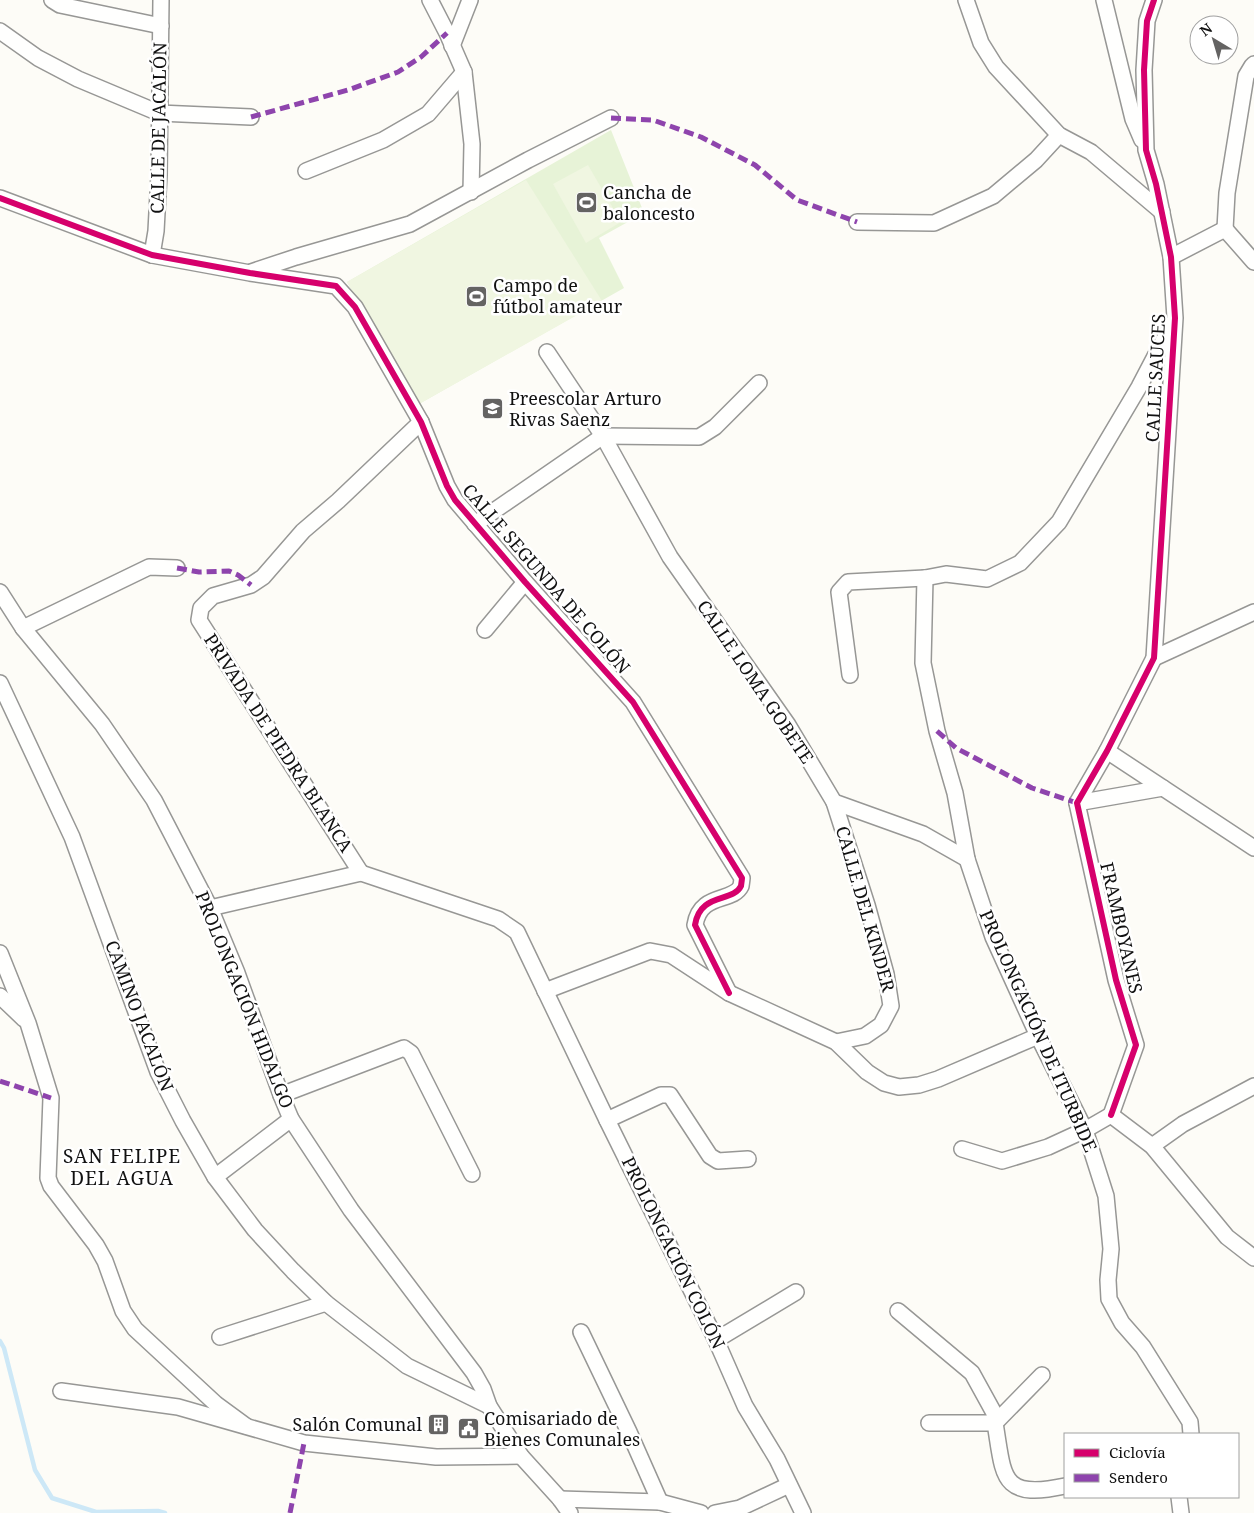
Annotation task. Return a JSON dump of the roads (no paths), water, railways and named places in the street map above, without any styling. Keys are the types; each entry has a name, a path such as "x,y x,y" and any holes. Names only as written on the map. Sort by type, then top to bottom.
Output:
{"street":[{"path":"52,0 60,6 161,26"},
{"name":"CALLE DE JACALÓN","path":"152,255 156,231 162,0"},
{"path":"430,0 464,72 472,144 472,192"},
{"path":"452,46 470,0"},
{"path":"966,0 981,43 996,68 1059,135 1091,152 1162,212"},
{"path":"1104,0 1133,119 1146,150"},
{"name":"CALLE SAUCES","path":"1107,751 1154,658 1175,318 1171,257 1146,150 1144,70 1147,21 1154,0"},
{"path":"0,31 38,58 78,79 159,113 251,117"},
{"path":"1254,64 1246,76 1227,193 1225,228 1254,262"},
{"path":"306,171 383,140 428,114 464,72"},
{"path":"250,273 296,257 379,235 410,224 528,160 611,118"},
{"path":"856,222 934,223 993,196 1036,160 1059,135"},
{"name":"CALLE SEGUNDA DE COLÓN","path":"0,198 152,255 336,286 355,306 421,422 447,486 455,500 632,702 742,878 741,886 736,892 704,905 696,915 695,925 729,992"},
{"path":"1171,257 1225,228"},
{"path":"850,676 839,592 848,582 925,578 946,574 987,579 1020,564 1059,522 1139,388 1175,318"},
{"name":"CALLE LOMA GOBETE","path":"548,352 602,436 670,557 788,726 834,802"},
{"path":"475,524 602,436 699,437 715,427 759,382"},
{"name":"PRIVADA DE PIEDRA BLANCA","path":"361,873 199,620 201,608 213,596 251,585 263,577 303,531 338,501 421,422"},
{"path":"23,628 149,567 177,568"},
{"name":"PROLONGACIÓN DE ITURBIDE","path":"925,578 923,663 937,730 955,793 967,860 993,937 1038,1036 1085,1130 1106,1196 1111,1249 1108,1280 1109,1299 1122,1323 1143,1347 1190,1422 1192,1433"},
{"path":"486,630 525,582"},
{"name":"PROLONGACIÓN HIDALGO","path":"0,592 23,628 102,724 154,800 210,908 291,1119 351,1210 474,1373 483,1389 489,1406 520,1456 560,1499 570,1513"},
{"path":"1154,658 1254,612"},
{"name":"CAMINO JACALÓN","path":"0,683 72,837 158,1072 183,1121 215,1176 255,1230 326,1303 407,1366 489,1406"},
{"path":"1077,803 1107,751 1254,848"},
{"path":"1077,803 1163,788"},
{"path":"834,802 923,834 967,860"},
{"name":"CALLE DEL KINDER","path":"834,802 867,905 886,974 891,1006 881,1025 865,1036 836,1042"},
{"name":"FRAMBOYANES","path":"1077,803 1116,980 1136,1045 1111,1115"},
{"path":"210,908 361,873"},
{"name":"PROLONGACIÓN COLÓN","path":"361,873 498,919 517,932 607,1120 716,1340 745,1406 777,1459 803,1513"},
{"path":"545,991 650,951 671,955 729,992 836,1042 867,1072 884,1083 898,1087 919,1085 938,1079 1038,1036"},
{"path":"0,953 28,1023 51,1098 48,1178 51,1186 96,1245 105,1262 123,1311 136,1329 216,1404 246,1426"},
{"path":"0,996 28,1023"},
{"path":"281,1095 404,1048 411,1052 472,1174"},
{"path":"1152,1146 1183,1124 1254,1086"},
{"path":"607,1120 661,1095 670,1095 710,1156 718,1160 748,1159"},
{"path":"962,1149 1002,1161 1048,1147 1085,1130 1111,1115 1152,1146 1227,1237 1254,1258"},
{"path":"215,1176 291,1119"},
{"path":"716,1340 796,1292"},
{"path":"220,1337 326,1303"},
{"path":"898,1311 972,1373 994,1413 994,1423 1003,1469 1008,1482 1022,1490 1050,1489 1064,1486"},
{"path":"581,1332 660,1502"},
{"path":"929,1422 994,1423 1042,1376"},
{"path":"61,1391 178,1407 304,1443 436,1457 520,1456"},
{"path":"715,1513 740,1508 789,1485"},
{"path":"1179,1498 1181,1513"},
{"path":"560,1499 660,1502 701,1513"}],"waterway":[{"path":"0,1341 4,1348 35,1470 52,1498 96,1512 158,1511 165,1513"}],"place":[{"name":"Cancha de baloncesto","path":"587,203"},
{"name":"Campo de fútbol amateur","path":"477,296"},
{"name":"Preescolar Arturo Rivas Saenz","path":"493,409"},
{"name":"Salón Comunal","path":"438,1425"},
{"name":"Comisariado de Bienes Comunales","path":"468,1429"}],"district":[{"name":"SAN FELIPE DEL AGUA","path":"122,1167"}]}
